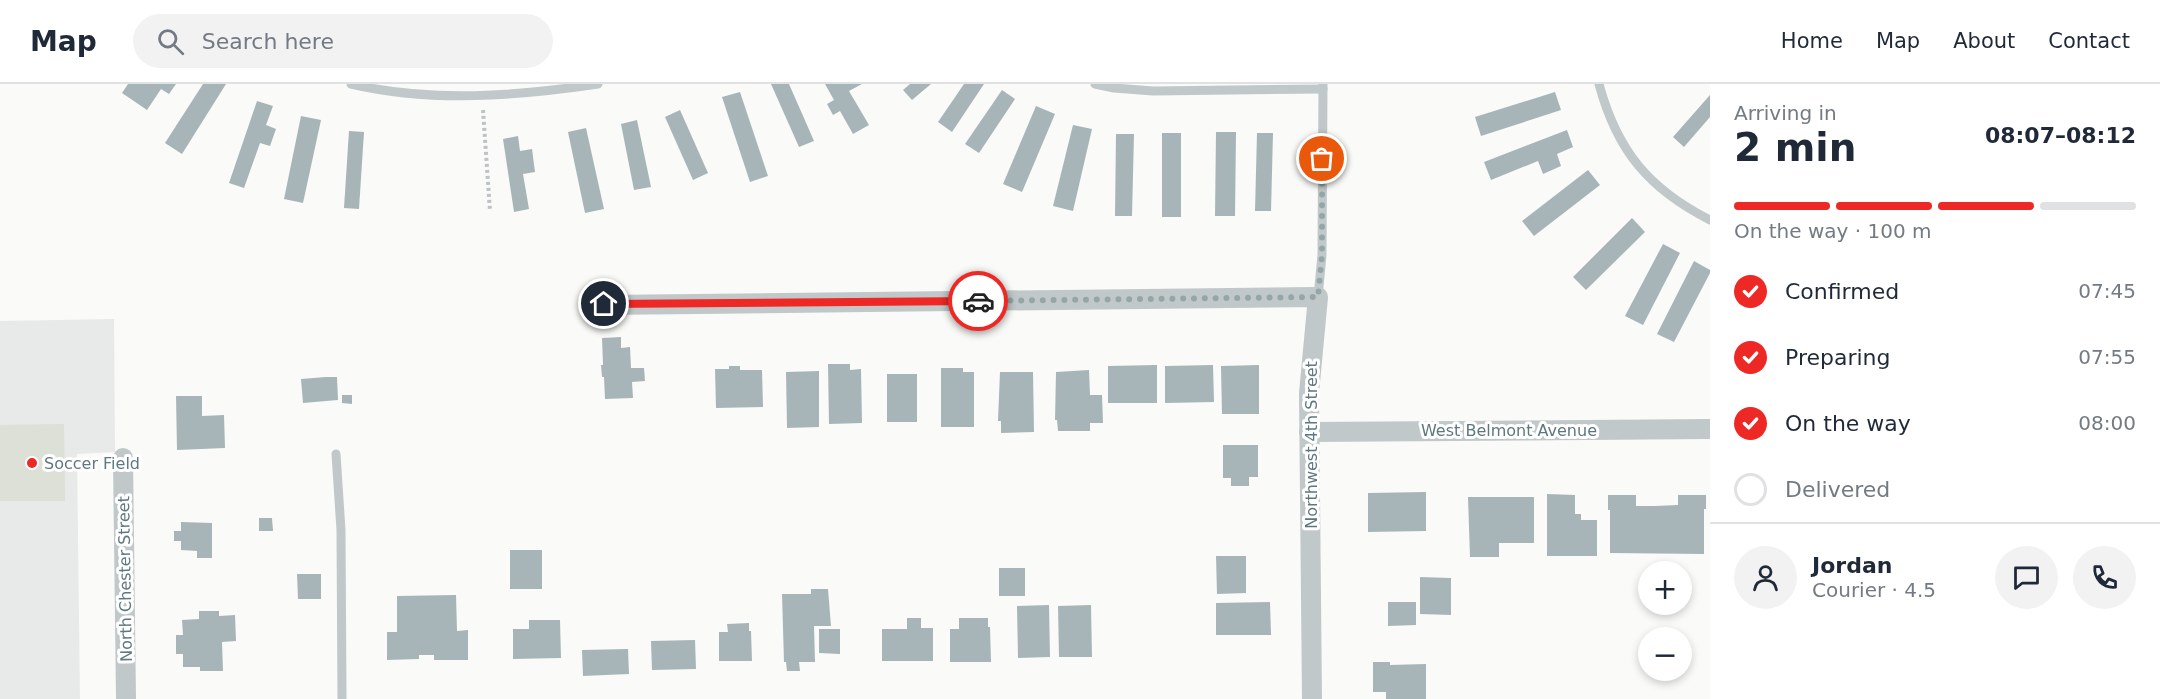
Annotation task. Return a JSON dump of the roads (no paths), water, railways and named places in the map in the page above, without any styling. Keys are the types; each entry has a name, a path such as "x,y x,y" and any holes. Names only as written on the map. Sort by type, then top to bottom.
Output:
{"street":[{"path":"604,304 1318,297"},
{"name":"Northwest 4th Street","path":"1312,699 1309,432 1310,367 1318,297"},
{"name":"West Belmont Avenue","path":"1309,432 1710,429"},
{"name":"North Chester Street","path":"123,458 126,699"}],"lane":[{"path":"351,84 417,95 460,96 524,93 598,84"},
{"path":"459,84 460,96"},
{"path":"1095,84 1153,91 1323,87"},
{"path":"1599,84 1616,132 1642,170 1653,183 1675,201 1710,220"},
{"name":"Northwest 4th Street","path":"1318,297 1322,255 1323,87"},
{"path":"336,454 341,530 342,699"}],"place":[{"name":"Soccer Field","path":"32,463"}]}
